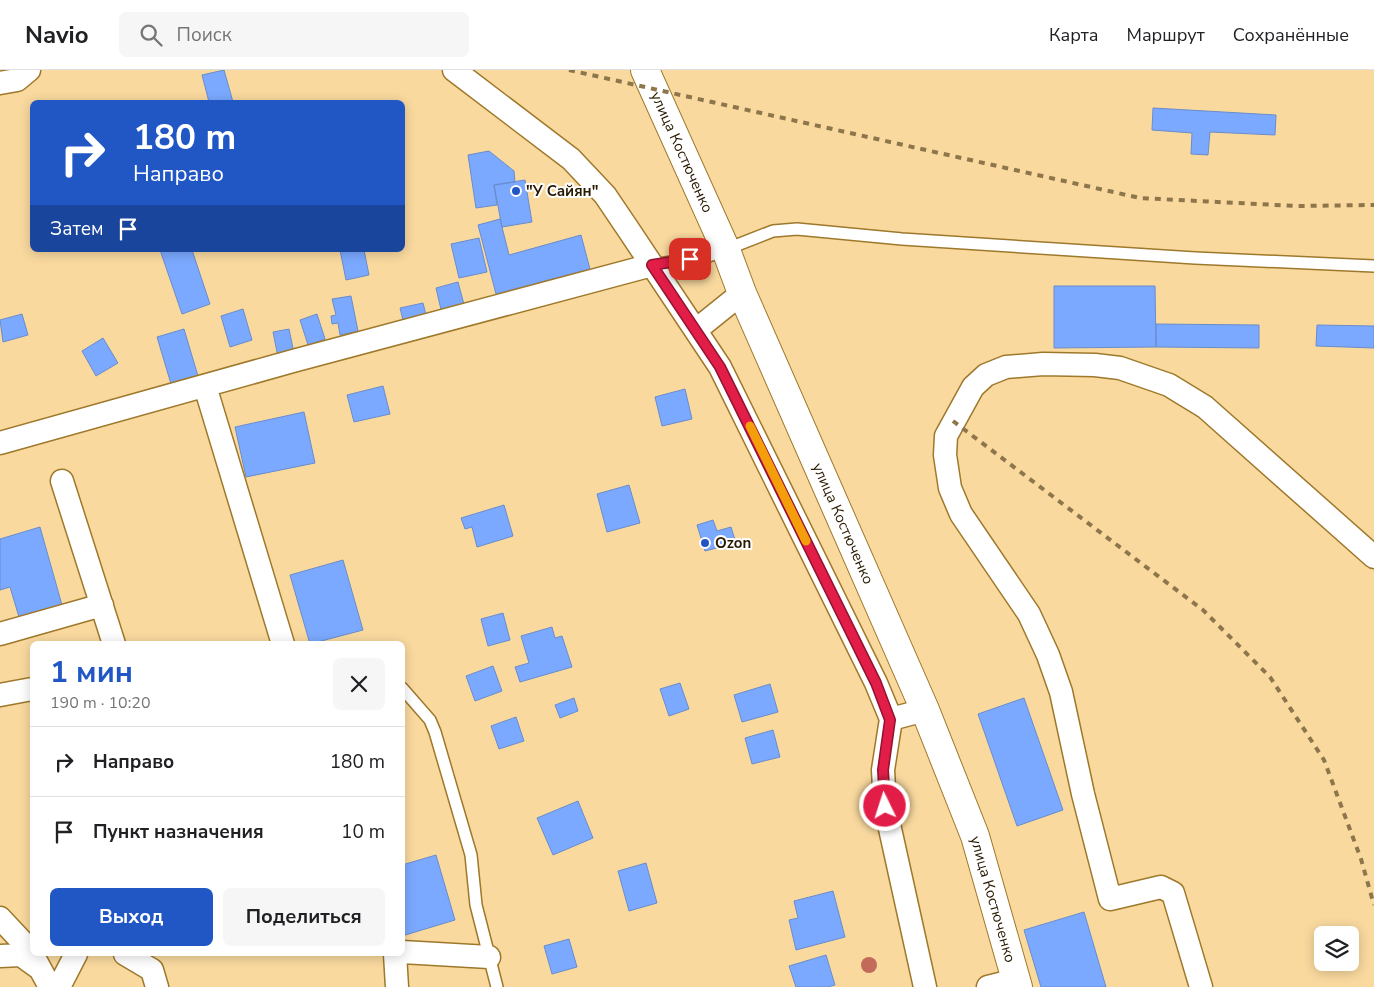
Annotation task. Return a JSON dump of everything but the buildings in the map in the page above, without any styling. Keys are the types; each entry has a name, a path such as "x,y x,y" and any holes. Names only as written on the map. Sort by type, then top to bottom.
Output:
{"street":[{"path":"0,83 17,80 29,70"},
{"path":"454,70 479,77 590,178 605,195 720,367 876,683 890,720 883,770 885,806 925,987"},
{"name":"улица Костюченко","path":"645,70 726,250 742,292 925,710 975,836 1017,983"},
{"path":"0,443 652,265"},
{"path":"696,330 742,292"},
{"path":"1201,987 1173,893 1168,889 1155,888 1110,898 1083,794 1062,692 1048,655 1029,614 961,514 950,488 945,455 946,436 973,387 986,375 999,370 1043,364 1096,364 1120,368 1169,385 1205,407 1374,557"},
{"path":"205,386 282,641"},
{"path":"62,481 113,641"},
{"path":"0,634 102,606"},
{"path":"0,695 30,689"},
{"path":"890,720 925,710"},
{"path":"0,918 30,950"},
{"path":"405,952 489,958"},
{"path":"0,956 21,955 45,978"},
{"path":"33,956 45,978"},
{"path":"59,987 75,956"},
{"path":"130,956 157,970"},
{"path":"395,956 397,987"},
{"path":"988,987 1017,983"}],"lane":[{"path":"652,265 708,256 773,231 797,229 902,239 1195,258 1374,266"},
{"path":"405,691 430,720 435,732 471,854 476,905 497,987"}],"railway":[{"path":"569,70 1140,198 1296,206 1374,205"},
{"path":"953,421 1203,610 1270,677 1324,760 1361,859 1374,905"}],"slow traffic":[{"path":"750,426 806,541"}],"place":[{"name":"\"У Сайян\"","path":"516,191"},
{"name":"Ozon","path":"705,543"}],"route":[{"path":"690,259 652,265 720,367 876,683 890,720 883,770 885,806"}]}
